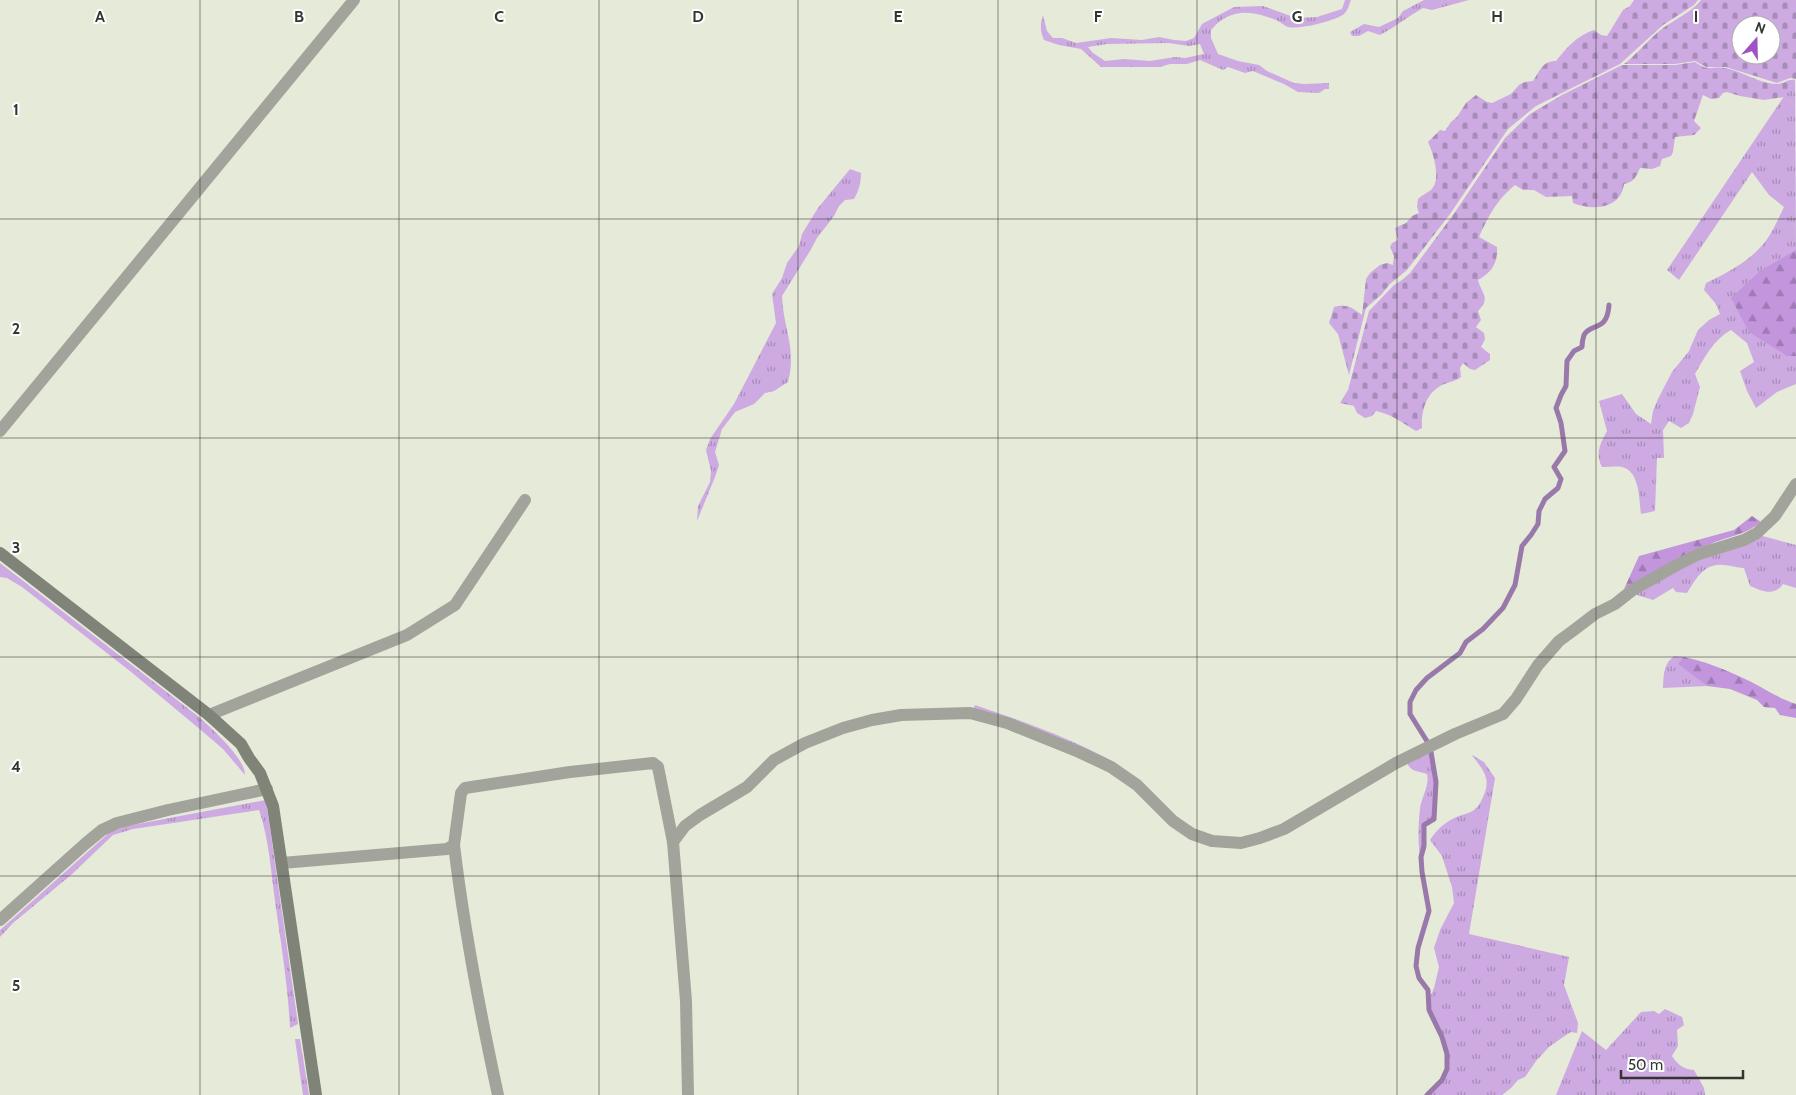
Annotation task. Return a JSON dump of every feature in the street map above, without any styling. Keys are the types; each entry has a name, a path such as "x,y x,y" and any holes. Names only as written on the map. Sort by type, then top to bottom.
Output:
{"main road":[{"path":"0,553 209,715 241,744 260,773 273,806 316,1095"}],"street":[{"path":"0,431 354,0"},
{"path":"673,842 692,820 747,788 774,760 805,743 843,728 872,720 901,715 970,713 1007,724 1079,752 1111,767 1137,785 1173,821 1192,834 1212,841 1241,843 1260,838 1284,829 1404,758 1503,714 1516,700 1538,665 1559,641 1595,614 1615,604 1634,588 1676,565 1699,554 1744,540 1757,533 1775,516 1796,484"},
{"path":"209,715 406,635 455,605 525,500"},
{"path":"498,1095 478,1003 458,882 454,845 462,793 465,788 570,772 653,763 658,767 673,842 686,1001 688,1095"},
{"path":"0,920 102,830 117,823 168,810 267,789"},
{"path":"282,863 447,849 454,845"}],"green space":[{"path":"1345,0 1351,0 1344,14 1316,24 1293,28 1285,26 1269,17 1242,13 1226,17 1211,30 1211,38 1218,54 1238,61 1259,65 1267,71 1294,83 1329,83 1329,89 1319,93 1298,92 1253,71 1245,73 1228,67 1223,70 1200,60 1187,64 1170,64 1160,67 1101,67 1081,49 1044,40 1041,28 1043,15 1047,31 1053,38 1062,38 1076,43 1111,38 1142,40 1159,37 1186,41 1194,38 1202,24 1234,7 1263,6 1296,18 1317,17 1342,9","holes":["1169,43 1189,46 1200,44 1204,54 1185,58 1175,57 1150,61 1124,59 1105,61 1088,47 1107,44"]},
{"path":"1424,0 1469,0 1432,10 1423,8 1380,35 1368,31 1359,36 1352,36 1350,32 1364,24 1379,27 1398,18 1403,11"},
{"path":"1634,0 1698,0 1694,5 1663,25 1620,64 1536,106 1508,129 1450,214 1407,270 1366,308 1349,375 1338,334 1329,323 1334,307 1349,307 1362,315 1366,279 1380,265 1387,263 1393,265 1394,256 1390,247 1392,243 1398,240 1395,228 1406,223 1412,216 1419,213 1417,207 1418,199 1431,190 1436,179 1435,166 1428,142 1440,130 1445,131 1466,103 1476,95 1492,103 1511,94 1524,82 1533,81 1544,65 1551,61 1556,61 1568,47 1583,35 1594,30 1601,35 1607,36 1623,10 1630,6"},
{"path":"1701,0 1796,0 1796,79 1790,78 1777,83 1726,67 1706,67 1695,61 1675,64 1624,64 1658,32"},
{"path":"1695,62 1707,68 1725,68 1771,83 1779,84 1795,80 1784,97 1764,100 1727,92 1723,93 1719,98 1711,99 1703,95 1694,121 1701,128 1694,135 1675,137 1671,156 1662,159 1660,166 1652,169 1640,168 1634,179 1624,184 1622,192 1617,199 1604,206 1581,206 1573,203 1572,196 1546,197 1534,190 1523,190 1515,185 1494,209 1479,237 1497,247 1493,266 1487,274 1478,280 1485,299 1478,311 1481,320 1476,327 1484,333 1485,339 1481,347 1490,354 1490,360 1475,370 1470,369 1463,363 1460,368 1461,377 1437,388 1428,398 1422,415 1422,428 1416,431 1387,414 1376,411 1372,416 1365,418 1357,413 1354,406 1340,403 1348,390 1369,311 1394,285 1410,273 1453,215 1505,138 1530,114 1562,95 1622,65 1675,65"},
{"path":"1795,80 1796,250 1792,253 1787,356 1796,356 1796,384 1777,392 1756,408 1747,391 1740,371 1754,362 1747,343 1731,330 1719,338 1695,374 1700,387 1689,423 1681,428 1669,421 1663,430 1664,458 1657,458 1655,511 1641,514 1638,487 1632,474 1622,467 1602,467 1600,462 1599,449 1607,431 1599,401 1622,394 1636,414 1651,424 1653,411 1658,399 1672,372 1689,351 1698,330 1709,320 1720,314 1716,304 1704,290 1706,283 1745,261 1759,249 1770,234 1784,207 1769,195 1752,172 1679,280 1667,270"},
{"path":"850,169 861,173 861,180 854,199 845,200 839,206 782,296 791,359 788,382 774,391 765,393 754,404 735,412 722,429 715,452 719,465 697,521 698,506 710,482 711,471 706,450 710,439 734,404 776,323 772,294 782,278 787,263 799,246 802,234 818,208"},
{"path":"1796,250 1796,356 1787,356 1749,332 1731,298 1760,271"},
{"path":"1752,516 1761,522 1755,527 1701,548 1624,589 1639,556 1734,530"},
{"path":"1759,535 1796,545 1796,588 1783,584 1772,592 1763,591 1750,586 1744,568 1716,565 1701,573 1687,593 1676,592 1673,588 1653,600 1634,594 1677,567"},
{"path":"0,563 199,717 234,752 244,768 245,775 223,749 130,671 22,587 7,578 0,577"},
{"path":"1674,656 1684,657 1679,664 1707,686 1663,688 1666,666"},
{"path":"1684,657 1729,671 1782,699 1796,704 1796,718 1780,715 1775,708 1764,707 1757,700 1730,689 1707,686 1678,664"},
{"path":"975,705 1066,739 1119,765 973,710"},
{"path":"1429,750 1435,781 1434,818 1423,825 1424,846 1420,857 1419,815 1428,778 1427,774 1413,770 1407,763"},
{"path":"1472,755 1484,762 1495,778 1469,934 1569,957 1564,985 1578,1023 1577,1033 1571,1032 1549,1047 1525,1077 1518,1080 1502,1095 1429,1095 1443,1081 1448,1069 1448,1054 1443,1037 1430,1010 1429,1000 1439,967 1434,948 1440,930 1454,903 1452,887 1442,856 1430,840 1450,820 1477,807 1486,791 1485,775"},
{"path":"266,800 298,1024 290,1028 286,980 269,855 259,810 133,829 113,835 71,875 13,923 0,937 0,930 110,832 127,826"},
{"path":"1665,1009 1682,1017 1684,1025 1677,1030 1678,1046 1672,1056 1681,1066 1694,1070 1704,1088 1705,1095 1556,1095 1582,1031 1606,1050 1641,1012 1654,1011 1659,1014"},
{"path":"295,1039 300,1039 309,1095 303,1095"}],"waterway":[{"path":"1427,1095 1442,1080 1447,1069 1447,1054 1442,1037 1429,1010 1428,990 1419,978 1416,966 1418,948 1429,911 1421,857 1424,846 1424,825 1434,819 1436,782 1430,746 1410,714 1410,702 1416,690 1427,678 1460,653 1466,642 1483,629 1503,608 1515,585 1522,546 1538,524 1539,511 1545,499 1558,488 1561,479 1554,467 1565,451 1561,423 1556,408 1566,386 1567,361 1574,351 1582,347 1584,335 1587,331 1605,320 1609,305"}]}
